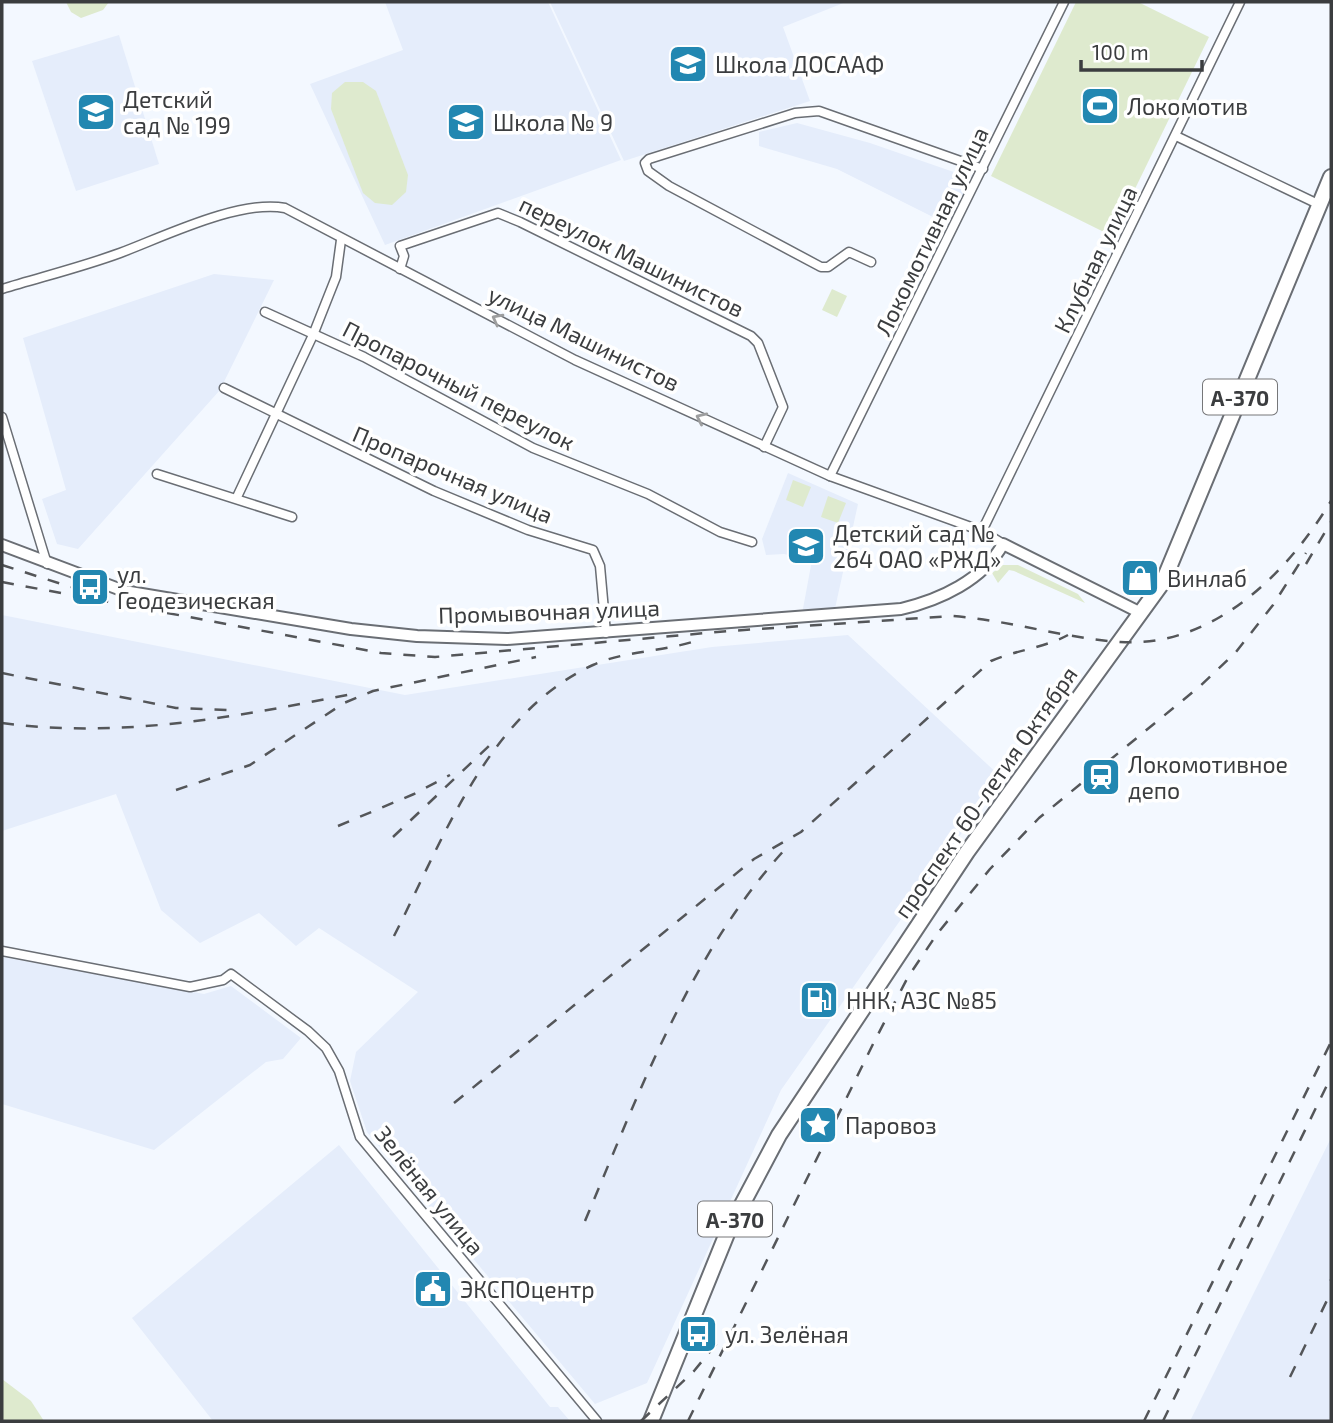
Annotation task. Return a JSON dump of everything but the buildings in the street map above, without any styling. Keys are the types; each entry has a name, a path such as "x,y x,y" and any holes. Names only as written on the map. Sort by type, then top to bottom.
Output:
{"highway":[{"name":"проспект 60-летия Октября","path":"651,1421 728,1231 779,1135 967,852 1163,582 1331,177"}],"street":[{"name":"Локомотивная улица","path":"830,476 1064,2"},
{"name":"Клубная улица","path":"982,531 1240,2"},
{"path":"871,262 849,252 828,267 821,267 668,186 648,171 645,165 649,159 795,113 819,111 983,169"},
{"path":"1176,136 1320,205"},
{"name":"улица Машинистов","path":"2,289 120,253 178,229 251,209 274,206 285,208 341,240 575,360 830,476 982,531 1140,612"},
{"name":"переулок Машинистов","path":"400,269 404,256 401,247 498,214 520,222 743,331 758,343 783,407 764,446"},
{"path":"237,497 278,415 313,335 336,277 341,240"},
{"name":"Пропарочный переулок","path":"265,312 364,357 533,448 648,494 720,532 752,542"},
{"name":"Пропарочная улица","path":"224,388 433,491 528,530 593,550 600,566 606,633"},
{"path":"2,417 47,564"},
{"path":"157,474 237,497 292,517"},
{"name":"Промывочная улица","path":"2,545 124,591 385,634 508,639 901,610 925,604 972,579 995,558 1003,544"},
{"name":"Зелёная улица","path":"2,951 190,987 223,980 231,974 308,1031 326,1048 339,1071 360,1138 597,1421"}],"shaded area":[{"name":"Школа № 9","path":"385,2 548,2 621,160 385,245 310,84 403,50"},
{"name":"Школа ДОСААФ","path":"550,2 846,2 783,27 810,101 624,161"},
{"name":"Детский сад № 199","path":"119,35 159,164 76,191 32,61"},
{"path":"797,123 870,143 971,178 951,226 837,169 759,146 759,132"},
{"path":"214,274 274,280 220,390 78,549 57,544 42,499 66,490 23,338"},
{"name":"Детский сад № 264 ОАО «РЖД»","path":"788,473 858,504 834,613 802,614 812,560 784,554 766,555 762,539"},
{"path":"2,615 405,695 712,647 848,635 1001,777 781,1090 647,1383 595,1404 367,1132 350,1081 356,1052 418,992 319,928 296,946 259,913 200,943 161,910 116,794 2,831"},
{"path":"2,957 204,994 231,986 301,1038 283,1059 266,1062 154,1150 2,1104"},
{"path":"1331,1138 1331,1421 1190,1421"},
{"path":"339,1145 550,1407 558,1407 570,1421 213,1421 132,1318"}],"green space":[{"path":"66,2 109,2 103,10 81,18 71,12"},
{"name":"Локомотив","path":"1076,2 1138,2 1209,37 1112,236 991,176"},
{"path":"345,82 363,82 376,91 408,175 406,192 392,205 375,203 363,193 331,109 332,93"},
{"path":"832,289 847,296 837,317 822,310"},
{"path":"793,480 811,487 803,507 786,500"},
{"path":"828,496 846,503 838,523 821,517"},
{"path":"1003,565 1018,565 1078,594 1085,603 1014,571 1009,570 998,583 992,573"},
{"path":"2,1379 31,1401 44,1421 2,1421"}],"railway":[{"path":"2,582 381,653 435,657 729,631 952,616 1099,640 1154,641 1186,633 1216,619 1244,601 1293,555 1331,501"},
{"path":"1306,564 1331,522"},
{"path":"688,1421 874,1042 908,977 937,934 990,869 1039,818 1199,687 1236,652 1273,605 1306,553"},
{"path":"2,565 71,587"},
{"path":"454,1103 754,859 801,832 991,661 1068,635"},
{"path":"394,936 472,782 524,714 556,686 593,665 617,657 692,642"},
{"path":"176,790 250,765 344,703 373,691 536,657"},
{"path":"2,673 176,708 229,710"},
{"path":"2,723 46,727 134,727 221,718 352,694"},
{"path":"393,837 489,746"},
{"path":"338,826 414,794 450,775"},
{"path":"585,1221 648,1073 696,976 754,886 789,845"},
{"path":"1144,1421 1331,1042"},
{"path":"1163,1421 1331,1077"},
{"path":"1290,1377 1331,1292"},
{"path":"641,1421 694,1371 722,1337"}],"place":[{"name":"Школа ДОСААФ","path":"688,64"},
{"name":"Локомотив","path":"1100,106"},
{"name":"Детский сад № 199","path":"96,112"},
{"name":"Школа № 9","path":"466,122"},
{"name":"Детский сад № 264 ОАО «РЖД»","path":"806,546"},
{"name":"Винлаб","path":"1140,578"},
{"name":"ул. Геодезическая","path":"90,587"},
{"name":"Локомотивное депо","path":"1101,777"},
{"name":"ННК, АЗС №85","path":"819,1000"},
{"name":"Паровоз","path":"818,1125"},
{"name":"ЭКСПОцентр","path":"433,1289"},
{"name":"ул. Зелёная","path":"698,1334"}]}
